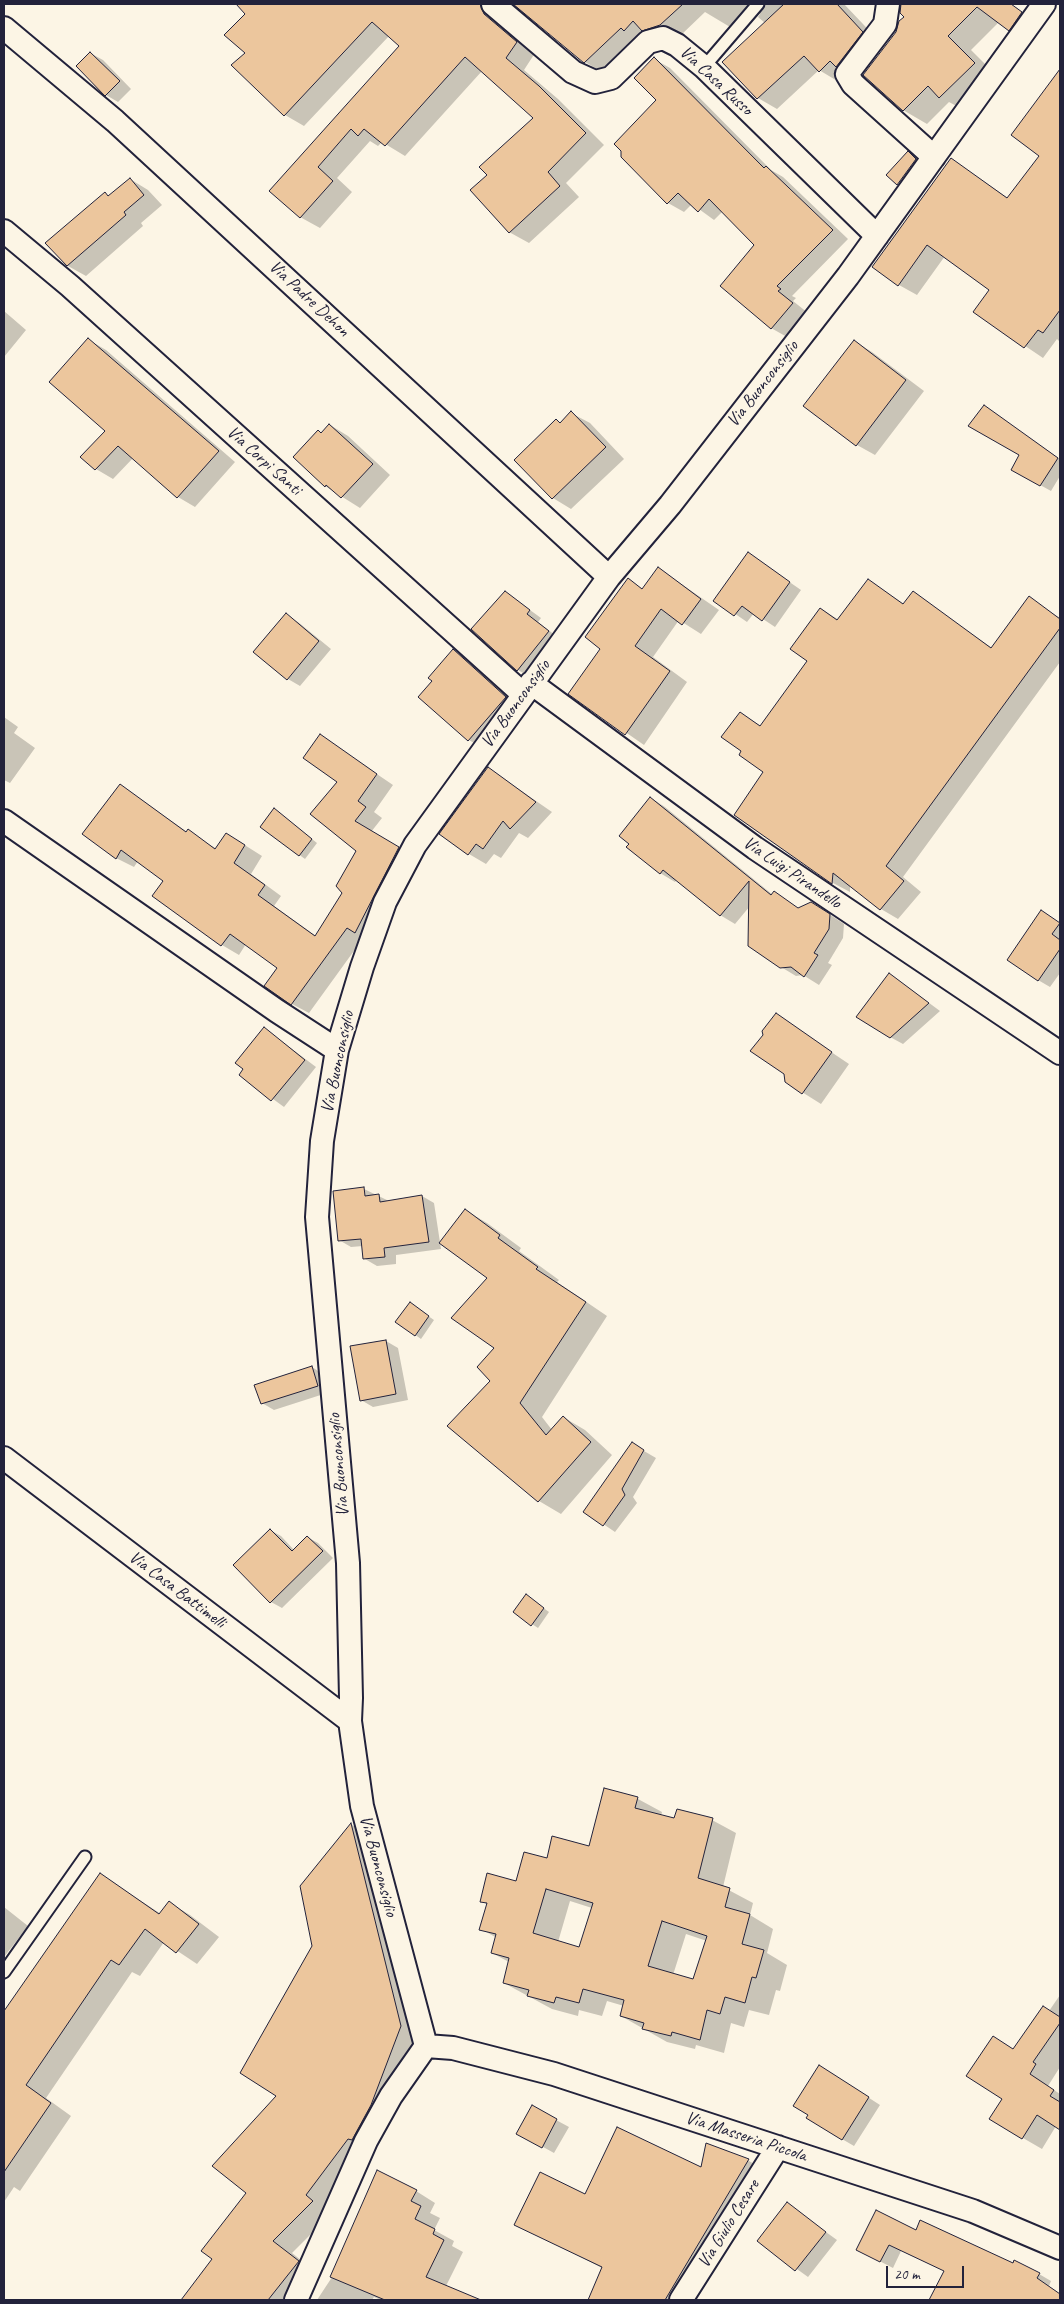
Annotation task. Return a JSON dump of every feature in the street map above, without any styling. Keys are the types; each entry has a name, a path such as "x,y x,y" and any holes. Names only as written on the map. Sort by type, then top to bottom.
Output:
{"street":[{"name":"Via Casa Russo","path":"492,4 573,72 595,82 611,78 648,42 663,38 677,45 704,67 876,236"},
{"path":"888,4 885,24 847,74 852,84 934,157"},
{"name":"Via Buonconsiglio","path":"426,2046 362,1806 350,1721 348,1563 317,1217 322,1140 337,1050 362,967 385,902 411,853 527,688 609,576 670,505 876,236 1044,4"},
{"name":"Via Padre Dehon","path":"4,28 114,120 609,576"},
{"name":"Via Corpi Santi","path":"4,231 70,286 527,688"},
{"name":"Via Luigi Pirandello","path":"527,688 755,848 1060,1053"},
{"path":"4,821 276,1011 337,1050"},
{"name":"Via Casa Battimelli","path":"4,1458 350,1721"},
{"path":"296,2300 366,2141 391,2096 426,2046"},
{"name":"Via Masseria Piccola","path":"426,2046 453,2048 554,2074 973,2211 1060,2248"},
{"name":"Via Giulio Cesare","path":"682,2300 778,2147"}],"lane":[{"path":"704,67 758,4"},
{"path":"4,1972 85,1857"}],"building":[{"path":"236,4 480,4 484,14 517,42 506,58 539,86 586,133 548,172 560,186 509,233 470,190 487,175 479,167 533,118 465,57 385,146 364,129 358,136 351,129 318,167 333,181 300,218 269,191 399,46 372,22 284,116 231,65 245,53 224,35 245,14"},
{"path":"513,4 683,4 660,25 642,31 633,21 624,31 621,28 584,63"},
{"path":"784,4 837,4 863,32 836,67 830,61 819,72 804,56 757,99 722,62"},
{"path":"901,4 1011,4 1022,12 1009,31 977,7 948,36 975,63 939,98 928,86 903,111 863,75 896,32 899,21 904,17 900,13"},
{"path":"90,52 120,81 105,96 76,66"},
{"path":"654,57 764,168 766,166 833,230 777,286 781,289 778,291 793,303 771,329 720,286 754,245 709,199 698,212 678,193 667,204 621,157 621,151 614,144 656,100 634,78"},
{"path":"1060,69 1060,310 1043,333 1038,330 1024,348 973,312 989,290 927,245 898,286 872,267 951,158 1007,198 1039,156 1011,135"},
{"path":"908,151 916,159 897,185 886,175"},
{"path":"130,178 144,195 124,212 126,215 67,266 45,243 105,192 108,196"},
{"path":"88,338 219,451 177,498 118,446 95,470 80,457 105,431 49,382"},
{"path":"854,340 906,380 856,446 803,406"},
{"path":"984,405 1058,458 1040,486 1011,470 1019,455 968,426"},
{"path":"571,411 606,447 552,499 514,460 556,419 560,423"},
{"path":"329,424 373,464 341,498 326,485 325,487 293,457 318,430 321,433"},
{"path":"748,552 790,582 762,621 742,606 734,616 713,601"},
{"path":"658,567 701,599 682,625 661,609 635,646 670,671 625,735 568,694 600,649 585,637 628,578 642,589"},
{"path":"868,579 903,604 913,591 991,648 1029,596 1060,619 1060,628 886,866 904,881 880,910 833,873 832,884 734,815 763,772 739,755 741,751 721,737 740,712 760,726 807,661 790,649 820,608 837,620"},
{"path":"505,591 530,610 527,614 549,631 517,671 471,629"},
{"path":"286,613 319,641 287,680 253,652"},
{"path":"453,649 506,697 468,741 418,697 432,681 428,678"},
{"path":"320,734 377,774 358,801 366,807 355,821 399,847 355,933 347,928 291,1005 264,986 277,968 230,934 221,946 152,896 163,881 121,850 116,859 82,834 120,784 186,832 188,829 215,849 226,833 245,845 234,863 265,885 258,895 315,936 342,893 336,886 356,851 310,814 337,782 303,758"},
{"path":"488,767 536,802 510,829 503,821 483,849 476,844 468,855 439,834"},
{"path":"650,797 771,895 774,891 798,908 811,902 830,914 829,929 814,953 818,955 804,977 791,967 780,968 748,946 749,881 720,916 663,870 660,874 626,847 629,844 619,836"},
{"path":"274,808 312,839 299,856 260,827"},
{"path":"1041,910 1060,923 1052,934 1060,940 1060,949 1038,981 1007,960"},
{"path":"889,973 929,1003 890,1038 856,1017"},
{"path":"776,1013 832,1052 802,1094 785,1082 784,1074 750,1051 763,1035 762,1031"},
{"path":"264,1027 305,1060 271,1101 239,1075 243,1069 235,1063"},
{"path":"364,1187 365,1196 379,1194 380,1202 422,1195 429,1242 384,1248 385,1257 363,1259 361,1239 338,1241 333,1191"},
{"path":"465,1209 500,1235 498,1238 538,1267 536,1269 586,1302 520,1403 546,1435 563,1416 591,1442 538,1502 447,1426 490,1381 477,1367 494,1348 451,1318 487,1278 439,1243"},
{"path":"410,1302 429,1316 415,1336 395,1322"},
{"path":"386,1340 396,1394 360,1401 350,1346"},
{"path":"312,1366 318,1386 261,1404 254,1385"},
{"path":"632,1442 644,1450 622,1489 625,1495 603,1526 583,1512"},
{"path":"270,1529 292,1551 307,1536 323,1551 270,1603 233,1565"},
{"path":"526,1594 544,1608 531,1626 513,1612"},
{"path":"604,1788 638,1797 635,1808 674,1818 677,1809 713,1818 698,1878 730,1888 725,1907 750,1914 742,1944 764,1950 756,1978 752,1977 745,2003 725,1997 720,2014 707,2010 700,2040 672,2032 671,2036 642,2029 644,2023 620,2016 624,2000 583,1989 579,2003 556,1997 554,2003 527,1996 529,1990 503,1983 509,1958 491,1953 496,1934 479,1930 487,1903 480,1902 487,1873 516,1881 524,1852 547,1858 552,1836 589,1846","holes":["546,1889 593,1903 579,1947 533,1933","662,1921 707,1936 693,1979 648,1966"]},
{"path":"351,1823 401,2026 371,2105 352,2140 348,2139 306,2195 313,2201 273,2241 299,2261 268,2300 181,2300 212,2259 201,2251 246,2193 212,2166 276,2096 240,2073 312,1946 300,1886"},
{"path":"100,1873 159,1914 169,1901 199,1924 176,1953 145,1929 119,1965 111,1960 26,2085 51,2103 4,2172 4,2011"},
{"path":"1043,2006 1060,2017 1060,2023 1033,2062 1036,2064 1030,2074 1054,2090 1050,2096 1060,2102 1060,2130 1037,2115 1022,2139 989,2119 1002,2099 966,2076 993,2036 1013,2049"},
{"path":"819,2065 869,2097 842,2140 806,2118 808,2115 793,2106"},
{"path":"532,2105 557,2119 542,2148 516,2134"},
{"path":"617,2127 701,2167 706,2143 749,2159 665,2300 588,2300 602,2267 514,2225 540,2172 585,2194"},
{"path":"377,2170 417,2190 411,2201 421,2206 415,2219 435,2229 433,2234 444,2240 426,2277 481,2300 385,2300 330,2277"},
{"path":"787,2202 826,2232 795,2271 757,2241"},
{"path":"876,2210 916,2230 920,2220 1013,2263 1014,2260 1040,2273 1037,2278 1060,2294 1060,2300 929,2300 944,2271 889,2245 880,2262 856,2250"}]}
